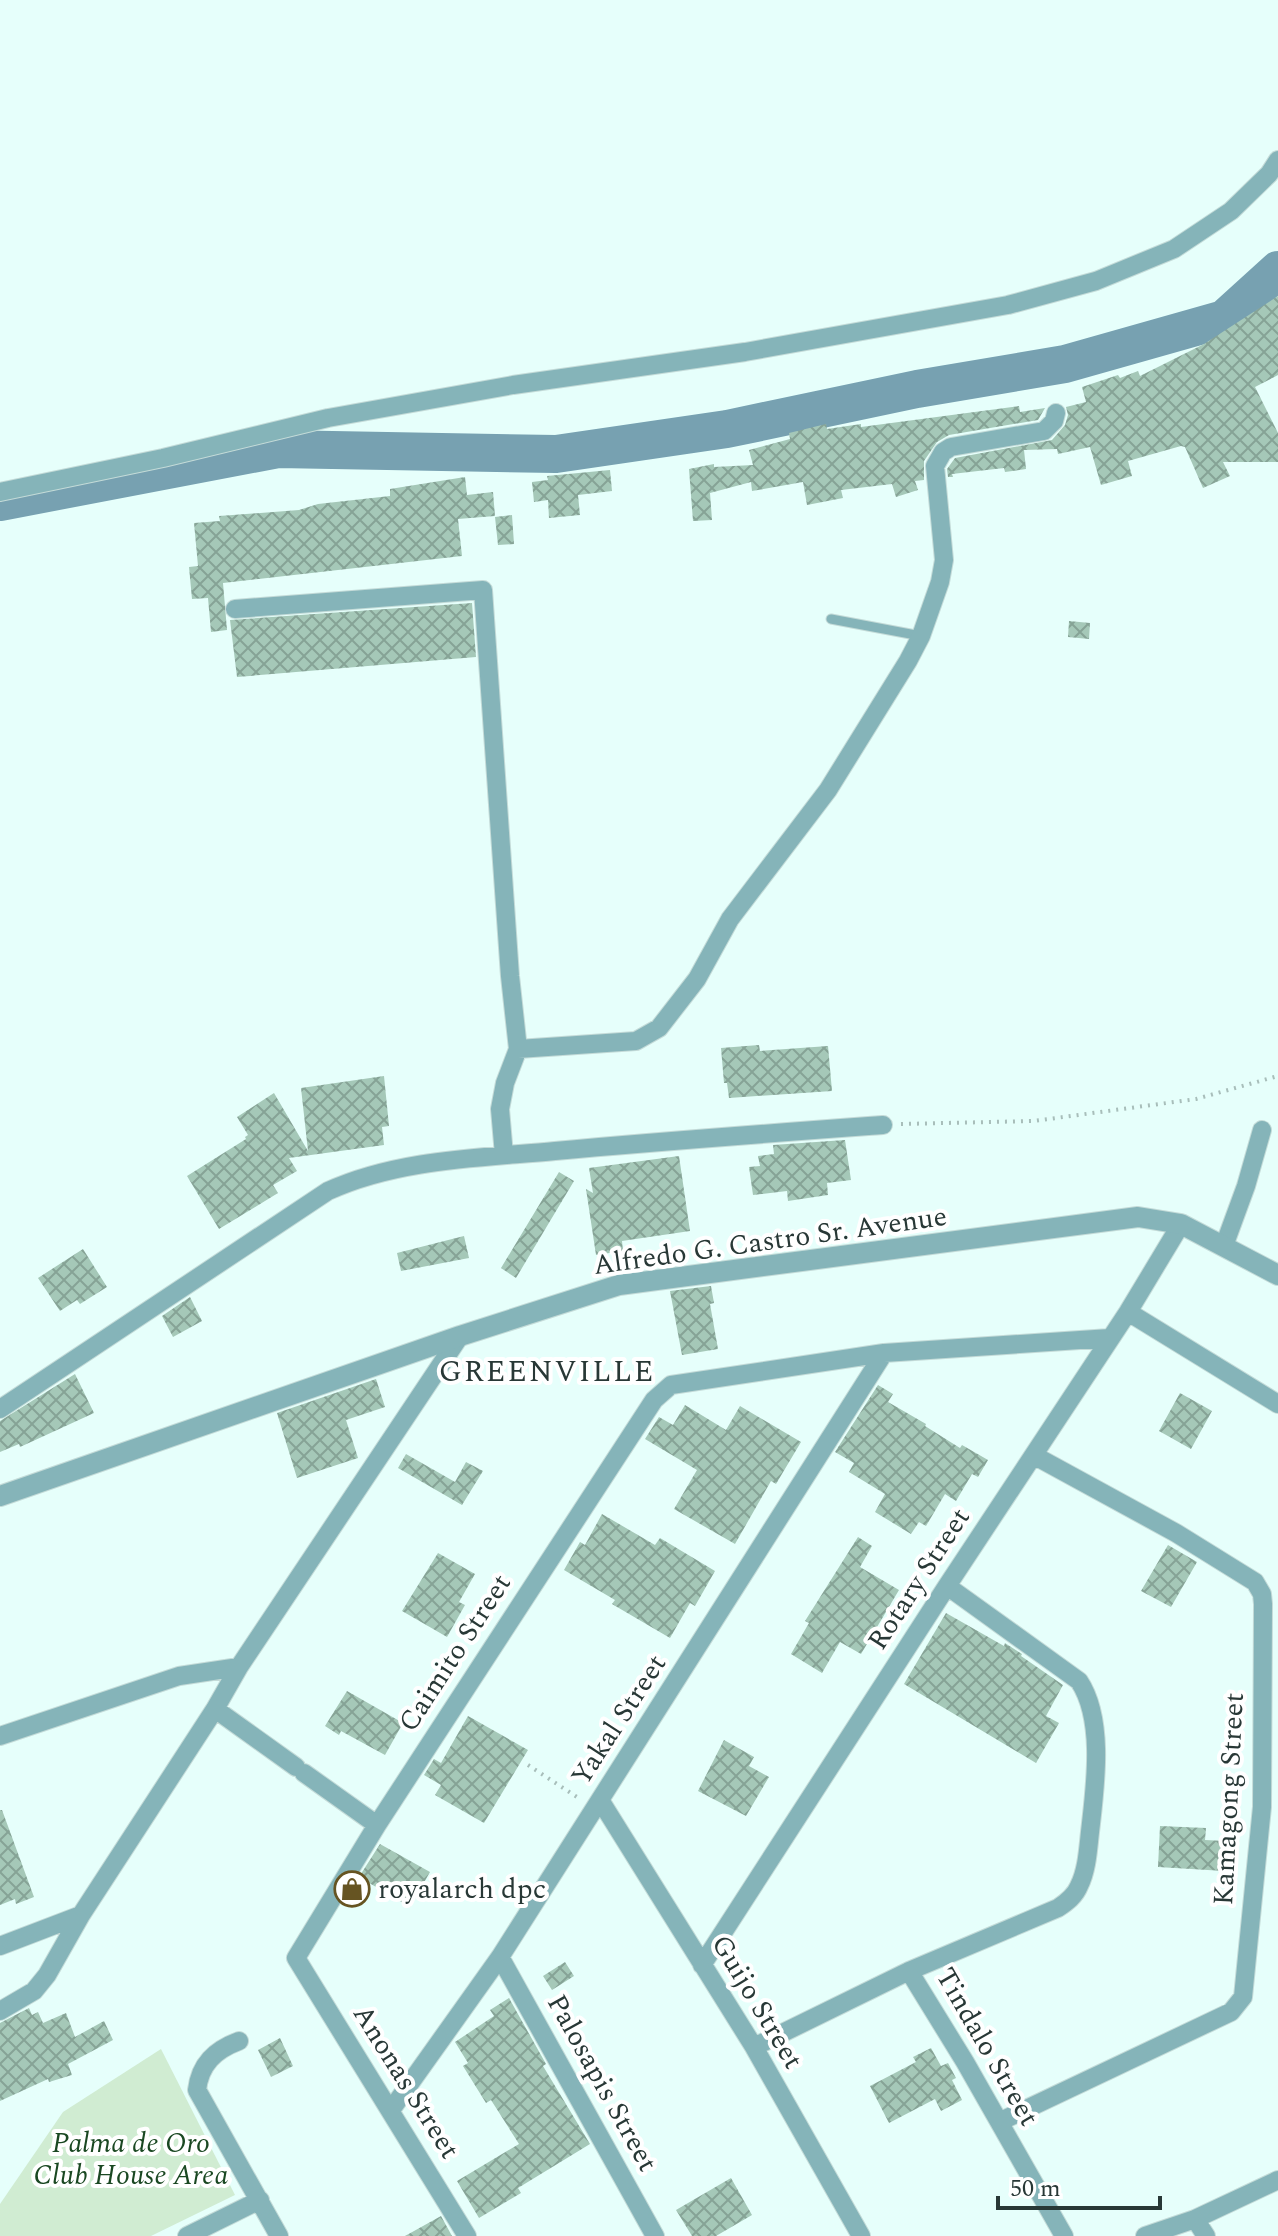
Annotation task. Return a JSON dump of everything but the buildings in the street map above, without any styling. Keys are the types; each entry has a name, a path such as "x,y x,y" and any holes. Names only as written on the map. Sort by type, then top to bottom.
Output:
{"street":[{"path":"0,492 163,458 328,418 513,385 745,352 1008,305 1096,281 1174,249 1231,211 1269,174 1278,160"},
{"path":"518,1049 636,1041 659,1028 697,979 730,919 828,790 921,636 940,582 944,560 935,466 938,459 951,447 1044,431 1054,421 1056,413"},
{"path":"235,609 483,590 510,976 518,1049 505,1083 500,1109 504,1155"},
{"path":"0,1409 328,1191 358,1177 394,1169 504,1155 883,1125"},
{"path":"1224,1246 1262,1130"},
{"name":"Alfredo G. Castro Sr. Avenue","path":"0,1496 460,1336 619,1285 1138,1217 1181,1224 1278,1275"},
{"name":"Rotary Street","path":"702,1965 947,1586 1035,1456 1181,1224"},
{"path":"1128,1312 1278,1404"},
{"path":"0,2011 34,1991 41,1983 239,1667 460,1336"},
{"path":"884,1353 1110,1338"},
{"name":"Caimito Street","path":"296,1958 377,1825 654,1400 671,1385 884,1353"},
{"name":"Yakal Street","path":"391,2110 500,1957 884,1353"},
{"name":"Kamagong Street","path":"999,2122 1231,2012 1243,1997 1270,1808 1263,1604 1262,1594 1255,1582 1176,1533 1035,1456"},
{"path":"754,2047 909,1971 1058,1908 1072,1898 1080,1886 1086,1867 1095,1787 1096,1747 1086,1691 1079,1681 947,1586"},
{"path":"0,1736 179,1676 239,1667"},
{"path":"215,1709 377,1825"},
{"name":"Guijo Street","path":"600,1800 754,2047 861,2236"},
{"path":"0,1946 81,1915"},
{"name":"Palosapis Street","path":"500,1957 655,2236"},
{"name":"Anonas Street","path":"296,1958 467,2236"},
{"name":"Tindalo Street","path":"909,1971 1064,2236"},
{"path":"239,2041 227,2045 205,2063 199,2074 197,2090 279,2236"},
{"path":"1145,2236 1195,2219 1278,2180"},
{"path":"187,2236 260,2200"},
{"path":"1195,2219 1206,2236"}],"lane":[{"path":"831,619 921,636"}],"path":[{"path":"883,1125 1034,1121 1196,1099 1278,1076"},
{"path":"528,1765 582,1800 600,1800"}],"green space":[{"name":"Palma de Oro Club House Area","path":"161,2049 235,2195 151,2236 0,2236 0,2204 63,2112"}],"waterway":[{"path":"0,502 278,449 556,454 727,429 917,389 1065,364 1224,319 1278,270"}],"place":[{"name":"royalarch dpc","path":"352,1889"}],"district":[{"name":"GREENVILLE","path":"547,1372"}]}
